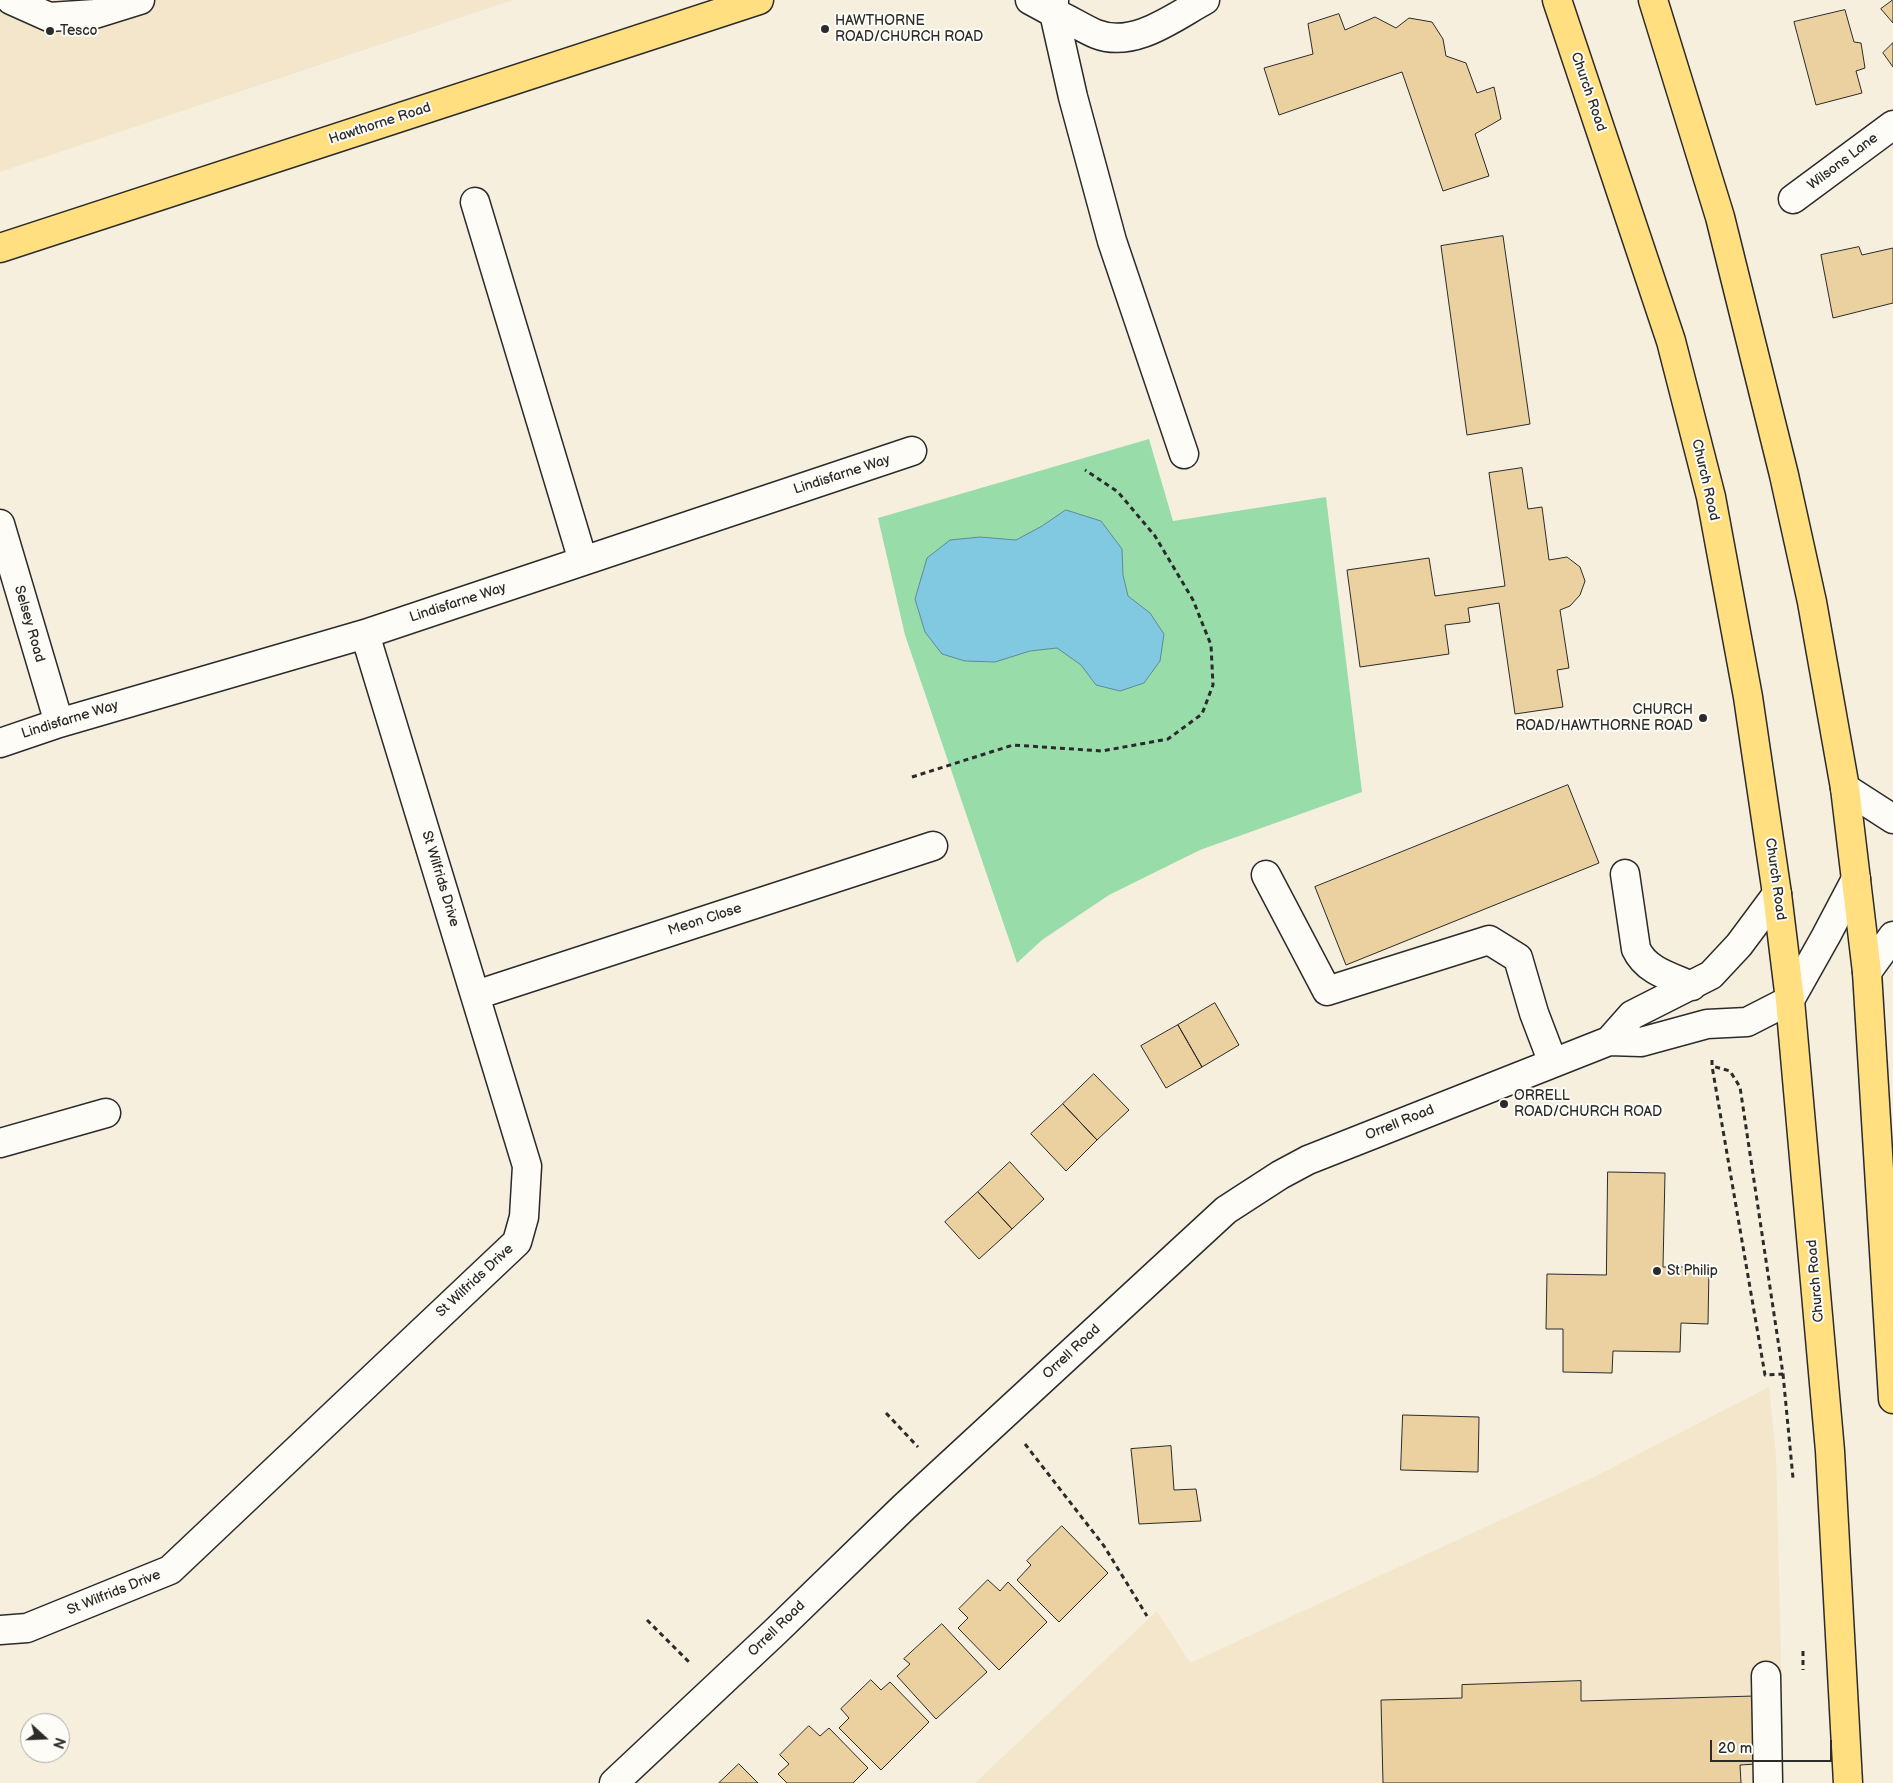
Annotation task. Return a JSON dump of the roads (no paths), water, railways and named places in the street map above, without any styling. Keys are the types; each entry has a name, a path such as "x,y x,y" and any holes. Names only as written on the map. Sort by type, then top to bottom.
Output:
{"main road":[{"name":"Hawthorne Road","path":"0,248 759,0"},
{"name":"Church Road","path":"1557,0 1671,342 1711,497 1748,697 1777,894 1790,1000 1830,1451 1848,1783"},
{"path":"1653,0 1720,217 1784,475 1812,602 1845,788 1867,972 1893,1399"}],"street":[{"path":"10,0 49,17 95,14 140,0"},
{"path":"1030,0 1054,7 1070,19 1097,34 1120,38 1147,32 1205,0"},
{"path":"1054,7 1073,97 1112,241 1184,454"},
{"name":"Wilsons Lane","path":"1793,199 1893,125"},
{"path":"475,202 583,561"},
{"name":"Lindisfarne Way","path":"0,743 59,723 365,634 912,451"},
{"name":"Selsey Road","path":"0,524 59,723"},
{"name":"St Wilfrids Drive","path":"0,1630 27,1628 170,1570 517,1242 524,1217 528,1166 365,634"},
{"path":"1845,788 1893,819"},
{"name":"Meon Close","path":"476,995 934,846"},
{"path":"1626,874 1636,949 1641,959 1661,973 1692,986"},
{"path":"1266,875 1327,991 1489,940 1518,958 1534,1013 1553,1063"},
{"path":"1790,1000 1856,879"},
{"name":"Orrell Road","path":"1609,1042 1632,1015 1711,975 1724,962 1777,894"},
{"path":"1867,972 1893,936"},
{"name":"Orrell Road","path":"614,1783 904,1506 1226,1210 1280,1175 1308,1160 1609,1042 1641,1042 1707,1024 1747,1022 1790,1000"},
{"path":"0,1143 106,1113"},
{"path":"1766,1676 1768,1783"}],"water":[{"path":"1066,510 1101,521 1122,549 1123,575 1128,596 1150,613 1164,634 1160,661 1144,683 1120,691 1096,685 1081,665 1057,648 1030,651 995,662 965,661 942,654 925,632 915,599 927,558 950,540 980,537 1016,540"}],"place":[{"name":"HAWTHORNE ROAD/CHURCH ROAD","path":"825,29"},
{"name":"Tesco","path":"50,31"},
{"name":"CHURCH ROAD/HAWTHORNE ROAD","path":"1703,718"},
{"name":"ORRELL ROAD/CHURCH ROAD","path":"1504,1104"},
{"name":"St Philip","path":"1657,1271"}]}
